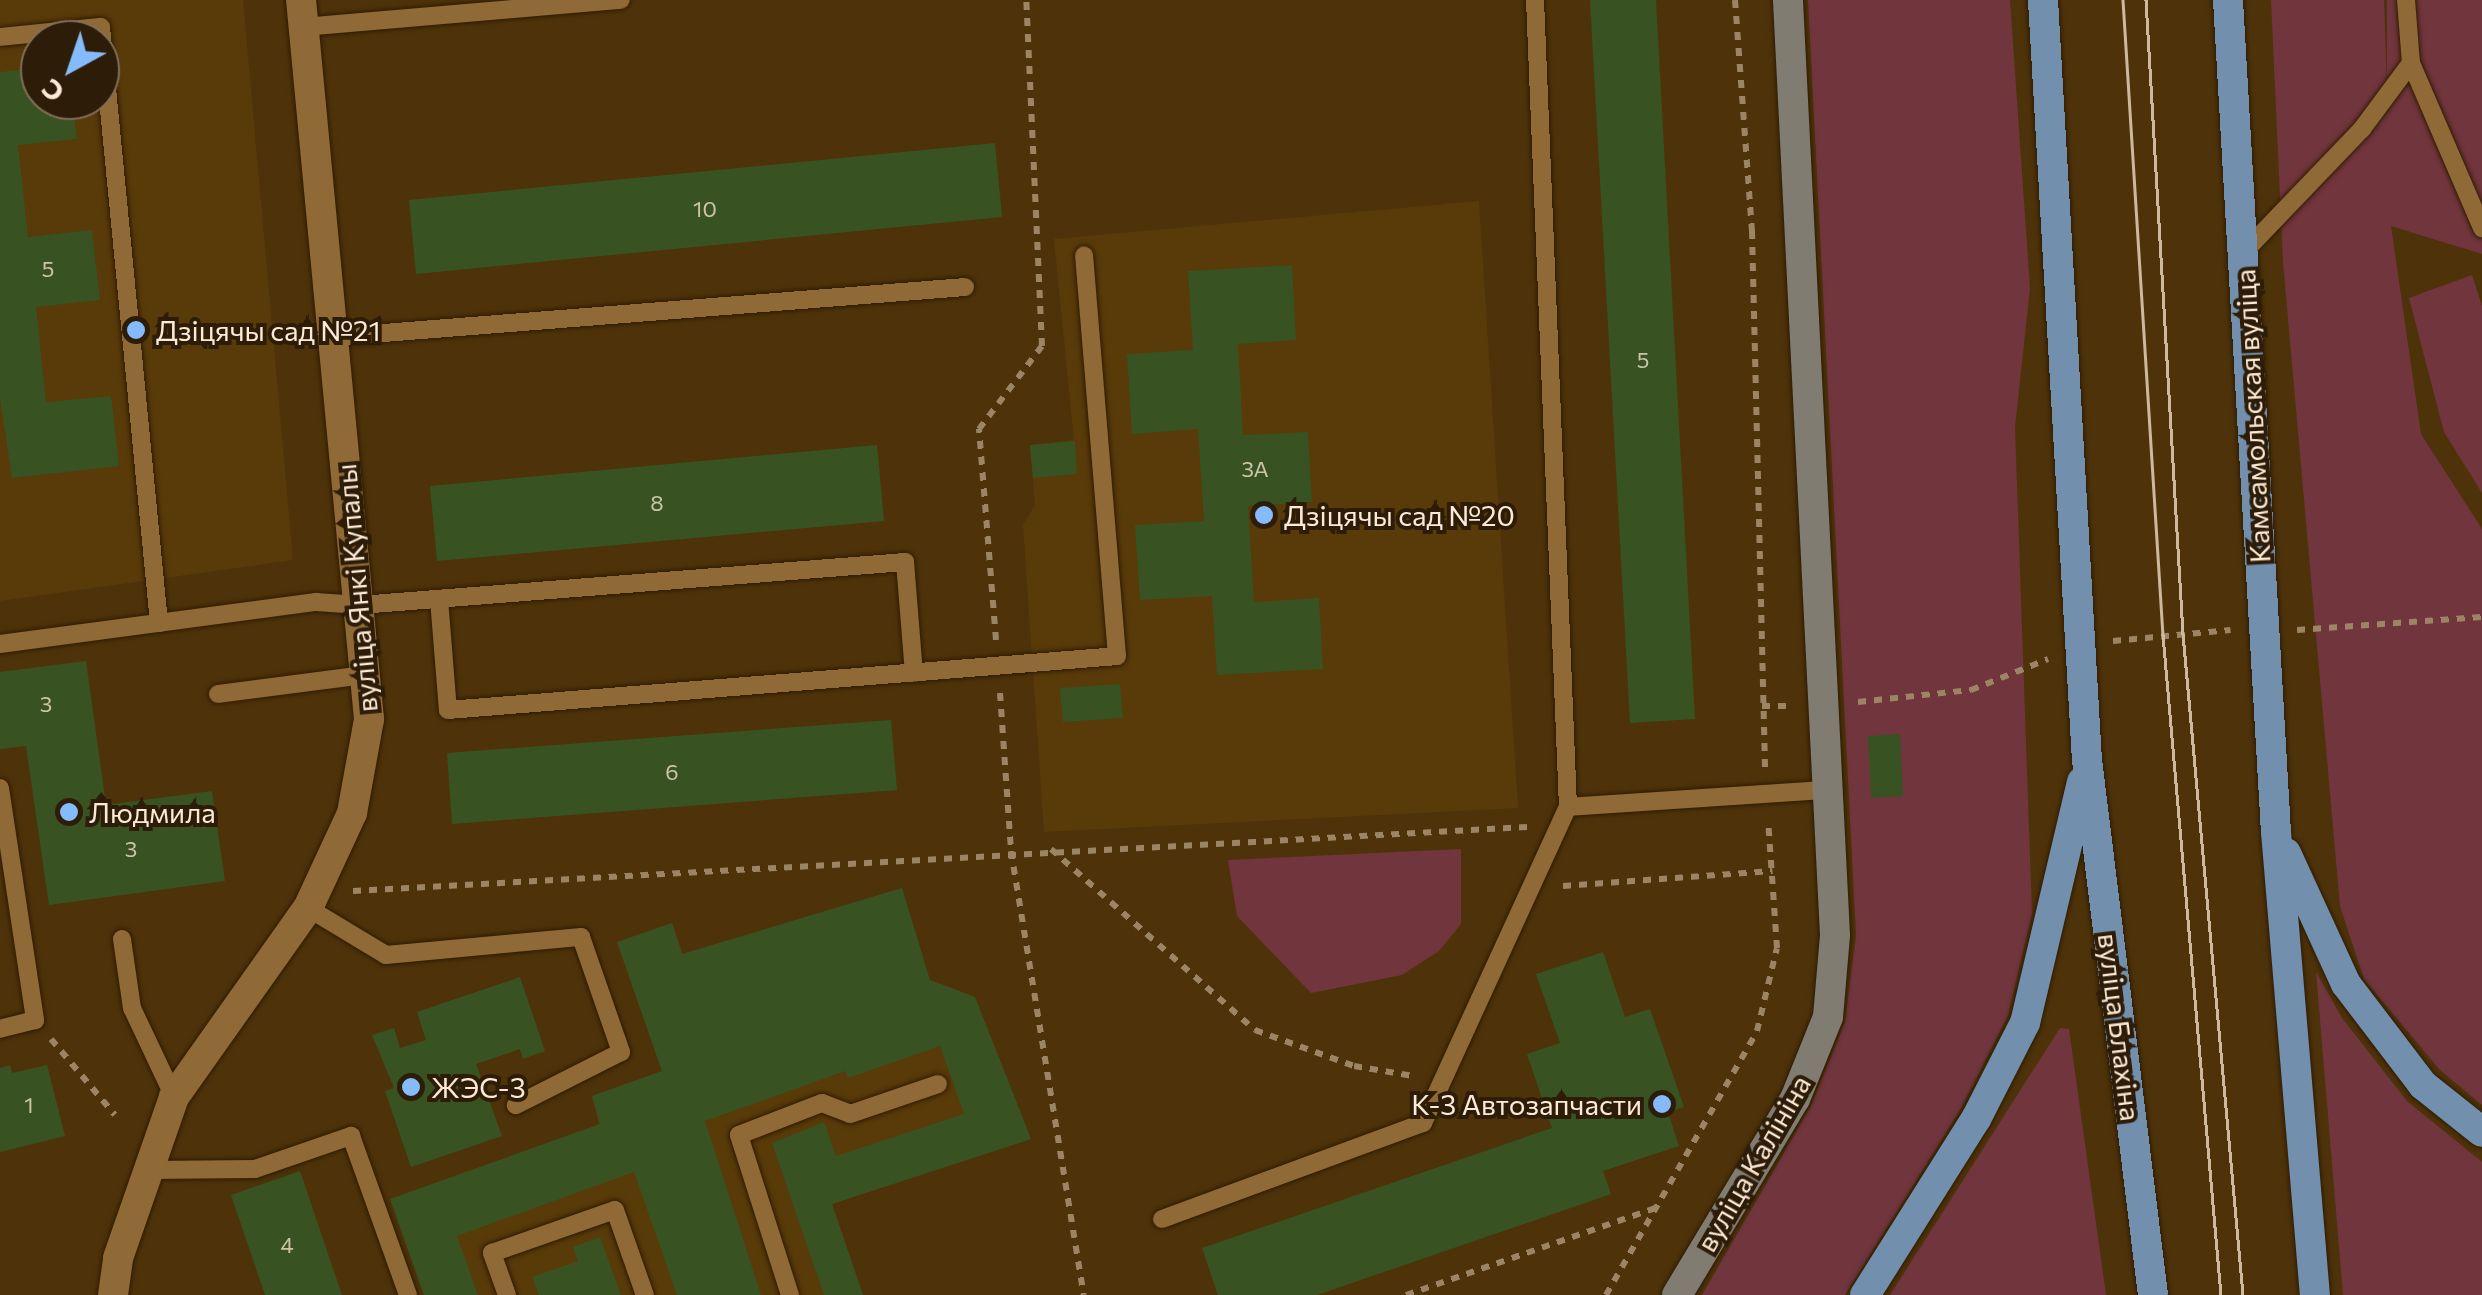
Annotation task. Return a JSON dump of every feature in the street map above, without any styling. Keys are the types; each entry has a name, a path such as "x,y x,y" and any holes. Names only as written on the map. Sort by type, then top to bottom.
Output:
{"main road":[{"path":"1866,1295 1976,1119 2025,1023 2087,760 2043,0"},
{"name":"Камсамольская вуліца","path":"2228,0 2276,832"},
{"name":"вуліца Блахіна","path":"2087,760 2153,1295"},
{"path":"2276,832 2346,984 2423,1085 2482,1132"},
{"path":"2276,832 2315,1295"}],"street":[{"path":"1788,0 1826,790"},
{"name":"вуліца Янкі Купалы","path":"113,1295 118,1258 174,1097 313,897 352,813 369,719 302,14"},
{"name":"вуліца Калініна","path":"1677,1295 1795,1099 1828,1018 1835,935 1826,790"}],"lane":[{"path":"302,14 621,0"},
{"path":"1162,1218 1423,1122 1568,807 1535,0"},
{"path":"2404,1 2410,63 2482,228"},
{"path":"0,37 102,26 160,623"},
{"path":"2243,254 2362,129 2410,63"},
{"path":"438,598 448,710 1118,656 1084,255"},
{"path":"333,336 965,286"},
{"path":"0,644 316,602 360,605 905,562 914,672"},
{"path":"218,694 365,675"},
{"path":"0,788 34,1020 0,1029"},
{"path":"1568,807 1826,790"},
{"path":"313,897 386,955 581,937 621,1052 516,1104"},
{"path":"122,940 132,1008 174,1097"},
{"path":"790,1295 739,1135 822,1102 850,1114 938,1084"},
{"path":"148,1170 255,1169 351,1136 408,1295"},
{"path":"506,1295 492,1253 614,1210 645,1295"}],"path":[{"path":"1606,1295 1757,1031 1777,948 1762,706 1752,232 1735,0"},
{"path":"1762,706 1821,706 1971,690 2082,645 2264,628 2330,632 2482,617"},
{"path":"313,897 1050,848 1559,825"},
{"path":"1050,848 1255,1030 1354,1066 1442,1082"},
{"path":"1530,888 1772,870"},
{"path":"34,1020 115,1114"},
{"path":"1406,1295 1659,1207"}],"shaded area":[{"name":"Дзіцячы сад №21","path":"0,0 243,0 293,560 0,601"},
{"path":"1808,0 2010,0 2030,288 2015,427 2032,914 2008,1015 1960,1110 1845,1295 1702,1295 1811,1106 1845,1022 1856,935"},
{"path":"2271,0 2384,0 2387,91 2387,0 2482,0 2482,254 2391,226 2421,434 2482,529 2482,1105 2439,1069 2364,979 2340,906 2283,262"},
{"name":"Дзіцячы сад №20","path":"1479,201 1518,808 1044,832 1023,525 1035,505 1030,445 1074,440 1054,239"},
{"path":"2472,275 2482,306 2482,493 2444,432 2409,298"},
{"path":"1461,849 1461,924 1439,951 1402,975 1311,993 1237,916 1228,860"},
{"path":"672,923 683,954 745,1036 930,980 975,997 1031,1139 832,1204 863,1295 424,1295 390,1199 599,1125 592,1096 662,1071 617,942"},
{"path":"2316,972 2342,1018 2407,1101 2482,1162 2482,1295 2343,1295"},
{"path":"2060,1028 2069,1029 2106,1295 1890,1295"}],"building":[{"path":"1590,0 1656,0 1695,719 1630,723"},
{"path":"20,70 20,120 75,120 77,139 18,145 28,237 92,230 100,300 36,307 46,402 111,396 119,466 12,478 0,399 0,72"},
{"path":"995,143 1002,217 416,274 409,200"},
{"path":"1292,265 1296,340 1238,344 1243,435 1308,432 1312,502 1248,506 1254,602 1319,598 1323,669 1217,675 1212,596 1140,600 1135,525 1204,521 1198,429 1132,434 1127,354 1193,350 1188,271"},
{"path":"1075,441 1077,474 1033,478 1030,445"},
{"path":"877,445 884,521 437,561 430,486"},
{"path":"86,661 106,805 212,791 225,881 49,905 26,746 0,749 0,672"},
{"path":"1120,684 1123,718 1063,722 1060,688"},
{"path":"891,720 897,790 452,824 447,753"},
{"path":"1900,734 1903,796 1871,798 1868,736"},
{"path":"902,888 930,980 975,997 1031,1139 832,1204 863,1295 824,1295 772,1143 824,1122 836,1156 964,1114 940,1046 848,1078 845,1071 705,1121 761,1295 677,1295 634,1172 457,1236 478,1295 424,1295 390,1199 600,1124 592,1096 662,1071 617,942 672,923 682,954"},
{"path":"1603,952 1625,1017 1650,1009 1684,1107 1668,1112 1679,1146 1603,1171 1611,1194 1317,1295 1218,1295 1202,1248 1552,1128 1527,1054 1560,1043 1536,974"},
{"path":"520,977 545,1051 523,1059 520,1049 476,1064 502,1136 411,1167 385,1091 394,1088 372,1035 394,1028 400,1048 426,1040 417,1012"},
{"path":"10,1065 12,1073 47,1065 65,1136 0,1152 0,1068"},
{"path":"300,1171 342,1295 265,1295 231,1195"},
{"path":"600,1237 621,1295 539,1295 532,1277 578,1261 573,1247"}],"tram line":[{"path":"2123,0 2163,635 2221,1295"},
{"path":"2146,0 2183,634 2243,1295"}],"place":[{"name":"Дзіцячы сад №21","path":"136,330"},
{"name":"Дзіцячы сад №20","path":"1264,515"},
{"name":"Людмила","path":"69,812"},
{"name":"ЖЭС-3","path":"411,1087"},
{"name":"К-3 Автозапчасти","path":"1662,1104"}]}
